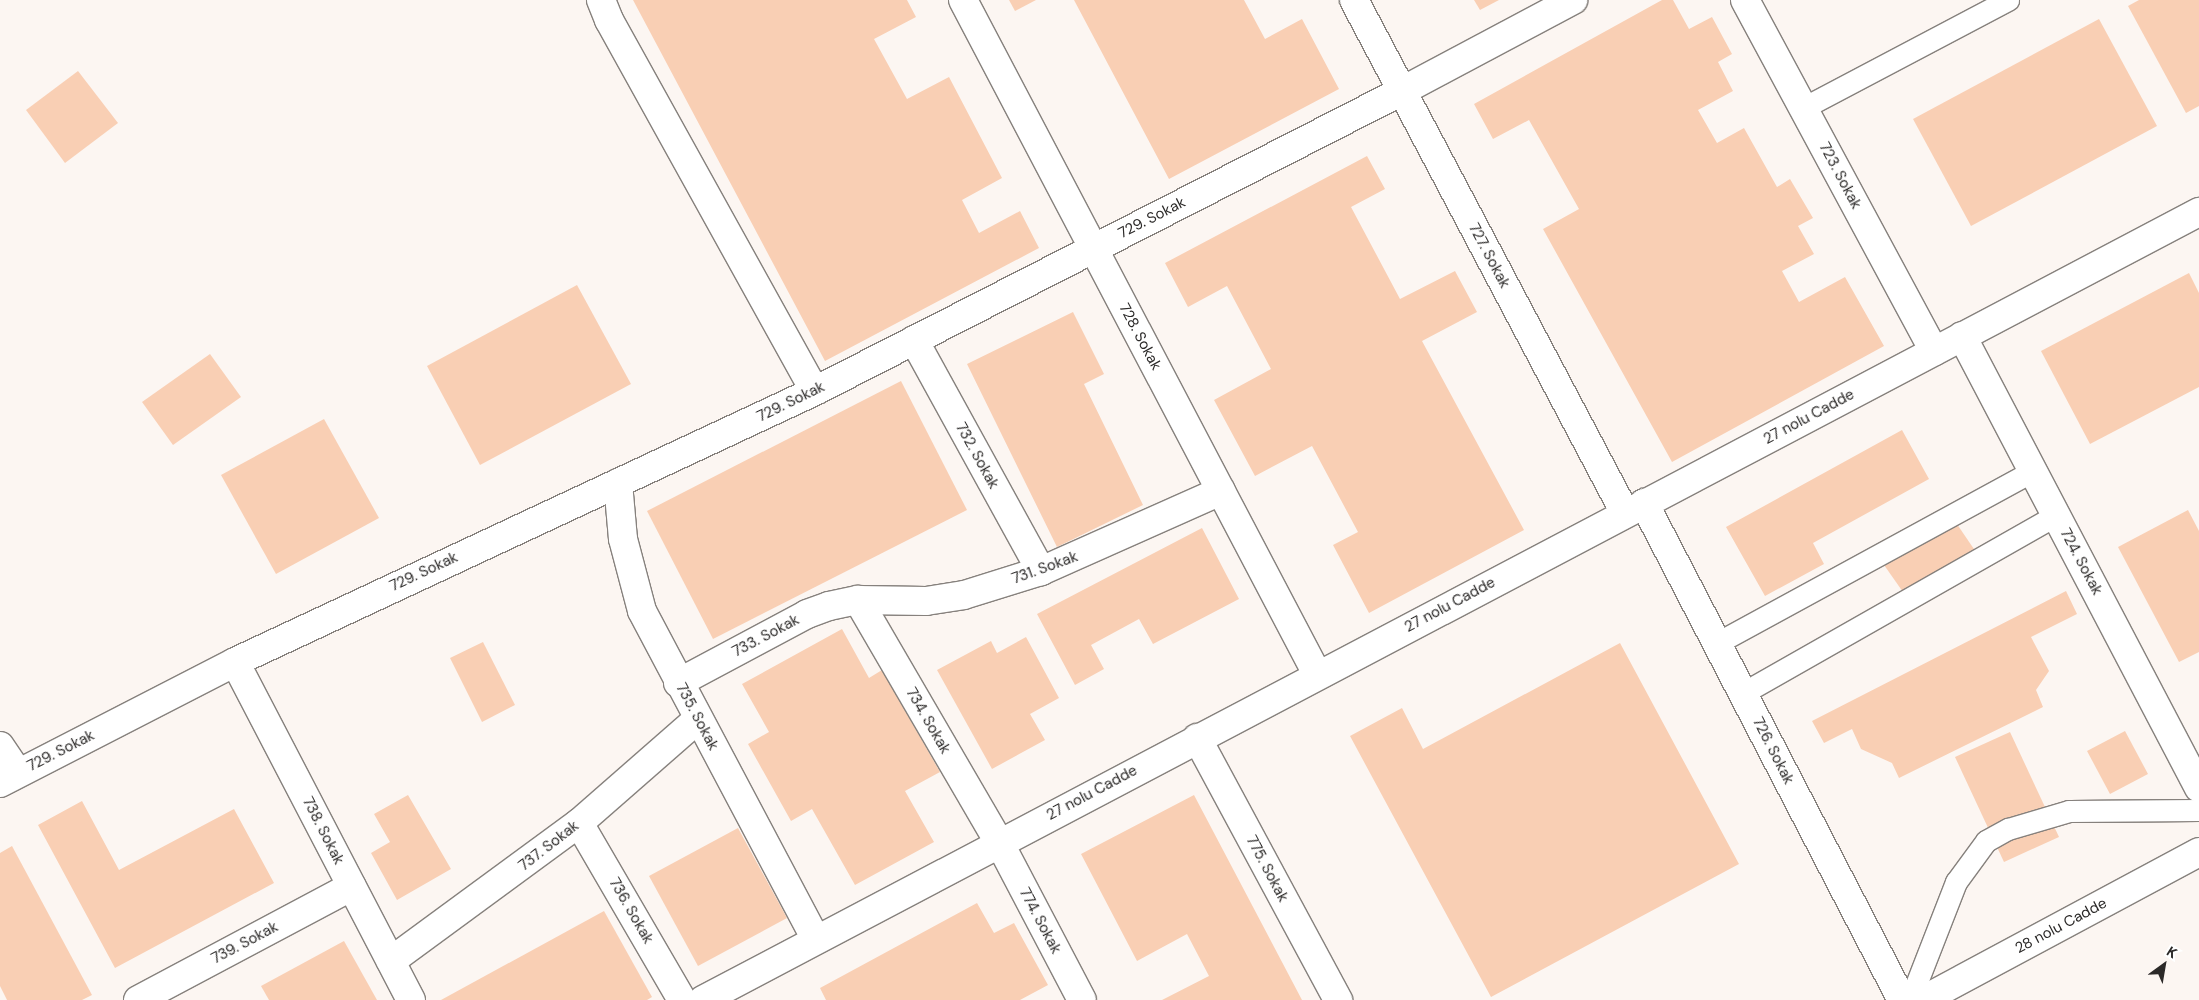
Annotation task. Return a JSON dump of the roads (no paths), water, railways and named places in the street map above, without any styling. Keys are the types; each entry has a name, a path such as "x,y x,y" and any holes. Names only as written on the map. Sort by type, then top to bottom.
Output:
{"street":[{"path":"601,0 609,20 815,391"},
{"name":"728. Sokak","path":"963,0 1317,674"},
{"name":"727. Sokak","path":"1354,0 1402,91 1635,508"},
{"name":"729. Sokak","path":"9,778 235,662 815,391 1402,91 1573,0"},
{"name":"723. Sokak","path":"1744,0 1934,351"},
{"name":"27 nolu Cadde","path":"703,1000 815,938 2199,212"},
{"name":"724. Sokak","path":"1962,336 2199,788"},
{"name":"732. Sokak","path":"914,340 1041,571"},
{"name":"735. Sokak","path":"618,483 622,539 642,611 678,683 815,938"},
{"name":"731. Sokak","path":"858,600 926,601 964,595 1041,571 1221,491"},
{"name":"726. Sokak","path":"1635,508 1716,643 1902,1000"},
{"name":"733. Sokak","path":"678,683 807,614 858,600"},
{"name":"734. Sokak","path":"858,600 998,842"},
{"name":"738. Sokak","path":"235,662 411,1000"},
{"name":"737. Sokak","path":"391,961 580,823 698,719"},
{"name":"775. Sokak","path":"1196,738 1338,1000"},
{"path":"0,746 9,778"},
{"name":"736. Sokak","path":"580,823 682,1000"},
{"name":"774. Sokak","path":"998,842 1082,1000"},
{"name":"28 nolu Cadde","path":"1923,1000 2199,852"},
{"name":"739. Sokak","path":"138,1000 352,886"}],"lane":[{"path":"1803,108 2008,0"},
{"path":"1716,643 2033,471"},
{"path":"1743,693 2056,515"},
{"path":"1910,1000 1956,882 1986,841 2008,829 2069,811 2199,810"}]}
